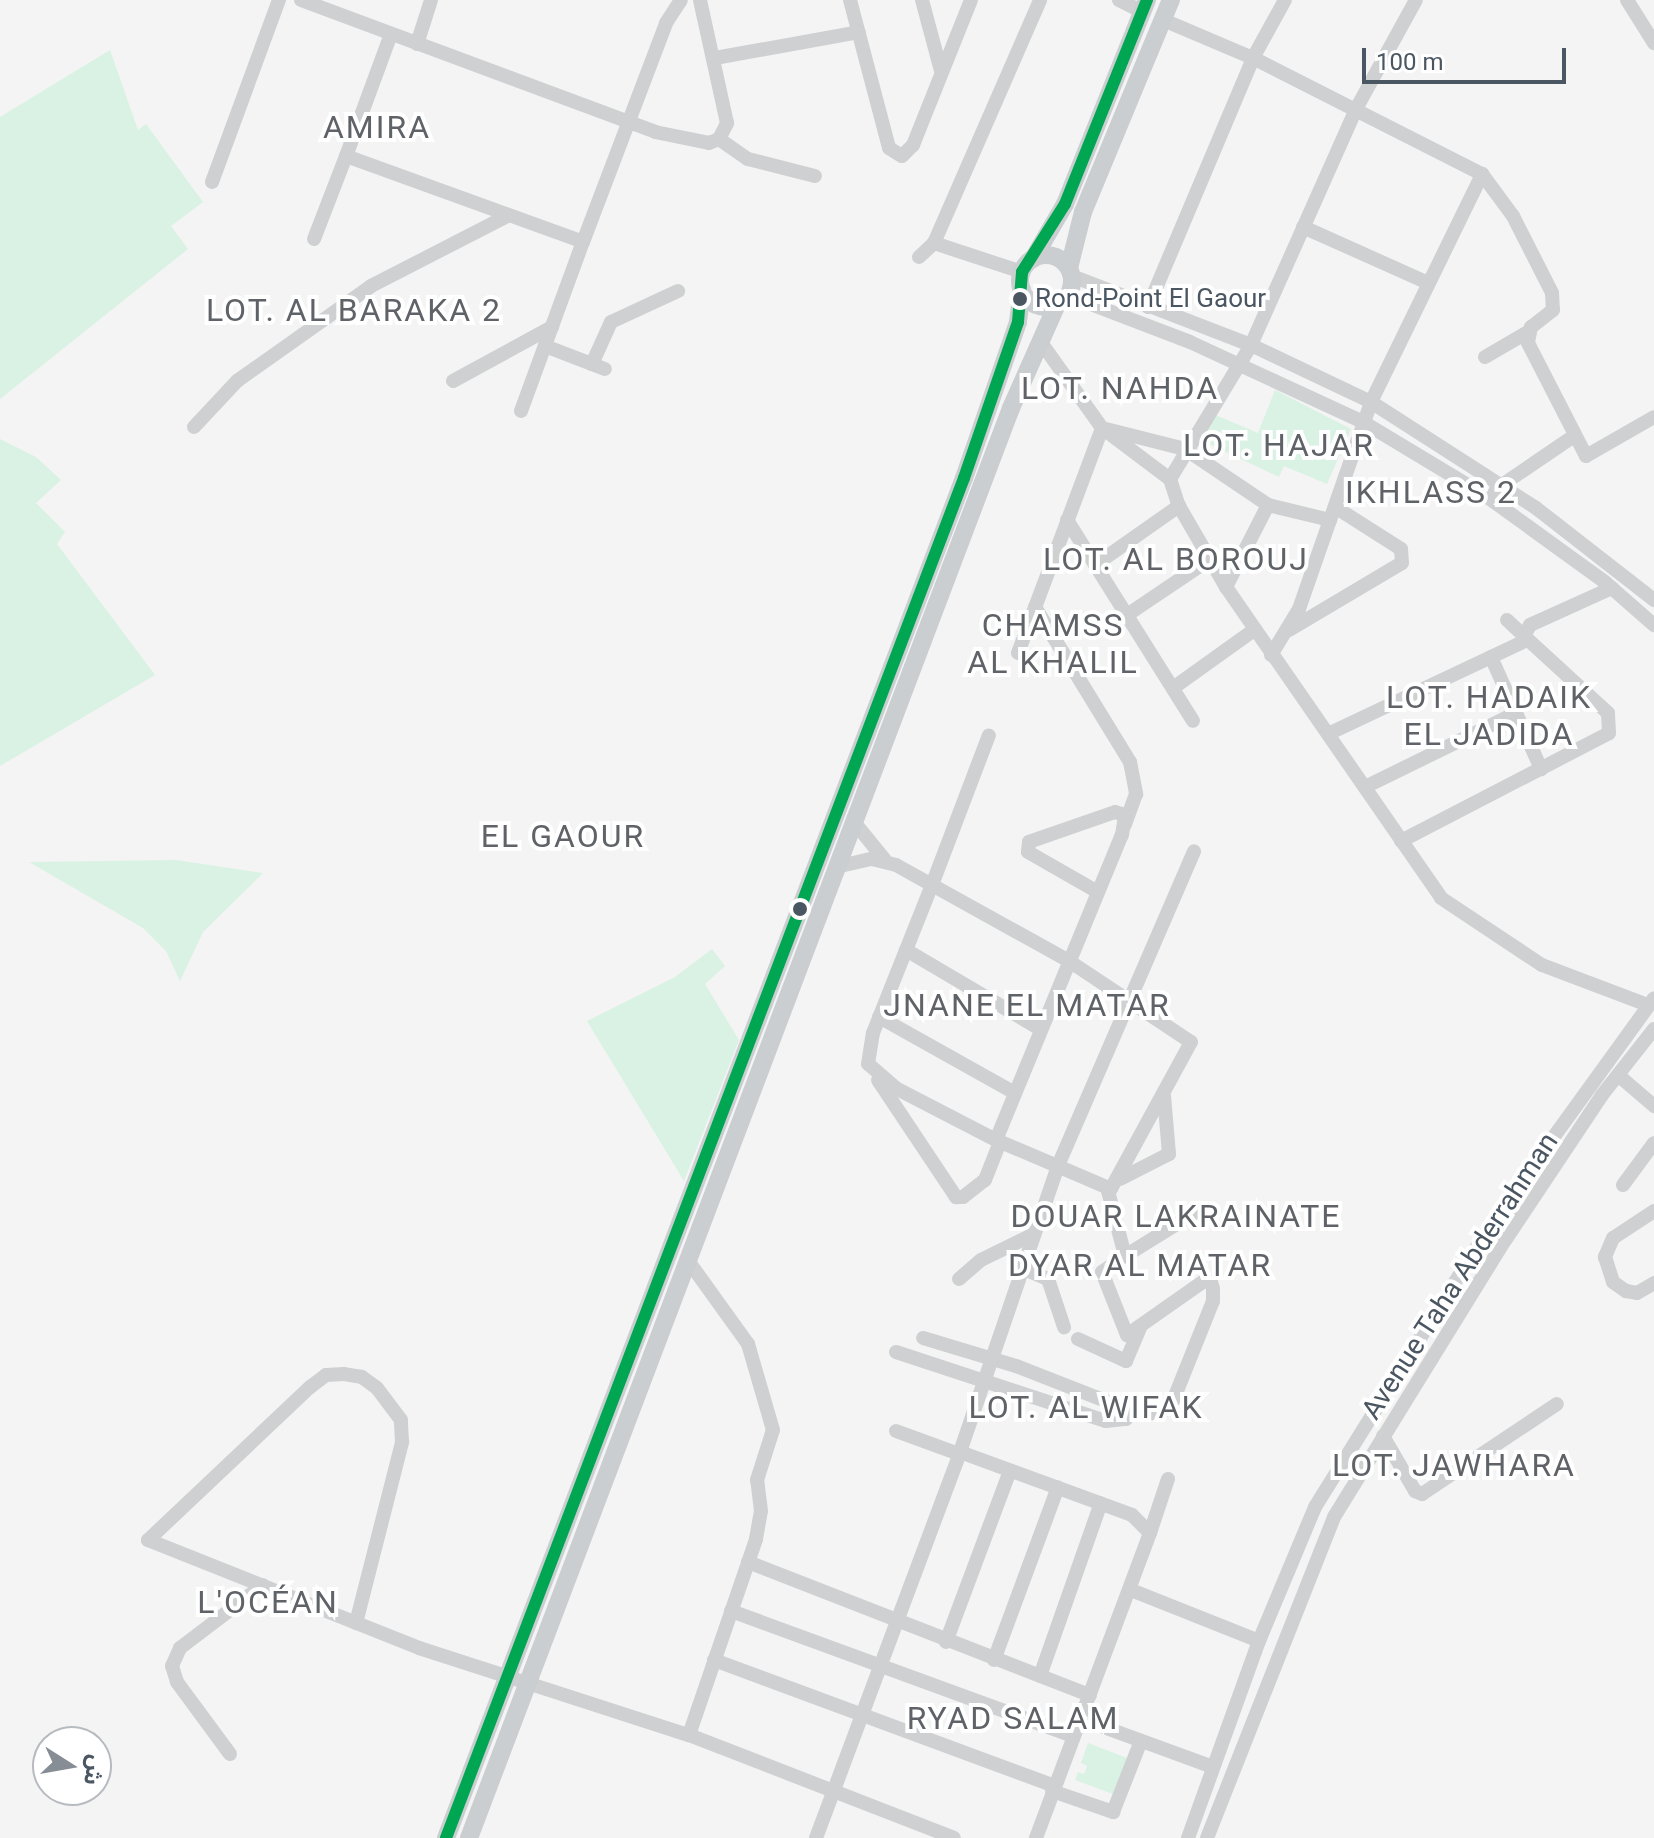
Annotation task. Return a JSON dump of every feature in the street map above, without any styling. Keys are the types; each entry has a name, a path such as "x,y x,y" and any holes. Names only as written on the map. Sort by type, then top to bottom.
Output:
{"main road":[{"path":"469,1838 532,1682 836,867 1040,341 1060,303 1083,212 1171,0"},
{"path":"446,1838 512,1676 986,418 1018,322 1025,273 1065,204 1144,5"},
{"path":"1025,273 1048,255 1070,272"},
{"path":"1025,273 1040,306 1060,303"},
{"path":"678,1235 692,1254"}],"street":[{"path":"212,182 279,0"},
{"path":"301,0 630,122 686,141 719,139 748,159 815,176"},
{"path":"417,44 431,0"},
{"path":"521,411 666,23 681,0"},
{"path":"700,0 727,123 719,139"},
{"path":"850,0 887,139 897,156 906,155 913,145 971,0"},
{"path":"922,0 941,71"},
{"path":"919,257 934,243 1040,0"},
{"path":"1119,0 1144,5"},
{"path":"1148,307 1253,58 1285,0"},
{"path":"1170,479 1185,449 1251,345 1356,109 1416,0"},
{"path":"1627,0 1654,43"},
{"path":"1161,19 1253,58 1482,174 1513,216 1555,301 1553,310 1528,332 1485,357"},
{"path":"715,58 859,32"},
{"path":"314,239 391,34"},
{"path":"346,156 583,242"},
{"path":"1271,655 1288,631 1371,402 1426,282 1482,174"},
{"path":"194,427 237,381 371,286 507,216"},
{"path":"1303,227 1426,282"},
{"path":"934,243 1025,273"},
{"path":"1070,272 1148,307 1251,345 1371,402 1501,484 1654,600"},
{"path":"545,346 599,366 611,322 678,291"},
{"path":"1060,303 1088,303 1238,363 1363,422 1486,496 1612,588 1654,625"},
{"path":"453,381 552,327"},
{"path":"1528,332 1533,358 1586,456 1654,417"},
{"path":"1040,341 1102,428 1170,479 1179,506 1254,630 1452,909 1542,965 1651,1002"},
{"path":"1102,428 1185,449 1268,505 1332,514 1401,549 1402,563 1288,631"},
{"path":"1018,653 1102,428"},
{"path":"1486,496 1574,436"},
{"path":"1226,587 1268,505"},
{"path":"1095,565 1179,506"},
{"path":"1067,520 1193,721"},
{"path":"1127,615 1210,559"},
{"path":"1328,734 1491,657 1526,638 1530,625 1612,588"},
{"path":"989,735 866,1055 874,1073 956,1197 963,1197 985,1180 1040,1029 1136,794 1130,762 1035,607"},
{"path":"1401,841 1604,738 1610,718 1507,620"},
{"path":"1173,688 1254,630"},
{"path":"1491,657 1541,769"},
{"path":"1365,787 1516,713"},
{"path":"1096,891 1028,852 1027,845 1115,812 1124,813 1125,825"},
{"path":"854,822 885,861"},
{"path":"816,1838 959,1453 1057,1168 1194,851"},
{"path":"836,867 860,859 885,861 1069,961 1191,1042 1119,1179 1108,1191"},
{"path":"906,950 1040,1029"},
{"name":"Avenue Taha Abderrahman","path":"1188,1838 1259,1641 1315,1507 1521,1179 1651,1002"},
{"path":"879,1017 1015,1093"},
{"name":"Avenue Taha Abderrahman","path":"1207,1838 1334,1517 1383,1436 1618,1075 1654,1029"},
{"path":"874,1073 998,1141 1108,1191"},
{"path":"1618,1075 1654,1106"},
{"path":"1119,1179 1169,1154 1164,1096"},
{"path":"1623,1185 1654,1143"},
{"path":"1108,1191 1125,1256"},
{"path":"923,1338 991,1358 1116,1405 1127,1414 1160,1413 1171,1406 1213,1301 1211,1282 1200,1283 1127,1335 1102,1272 1198,1211"},
{"path":"1654,1211 1613,1238 1605,1257 1613,1282 1626,1291 1637,1293 1654,1283"},
{"path":"959,1279 1003,1247 1034,1234"},
{"path":"689,1735 760,1524 757,1480 773,1438 771,1415 739,1326 692,1254"},
{"path":"1022,1268 1048,1279 1064,1327"},
{"path":"1078,1339 1126,1361 1142,1326"},
{"path":"896,1352 984,1377 1106,1421 1122,1422 1127,1414"},
{"path":"356,1623 402,1442 401,1420 392,1402 362,1377 326,1375 148,1540 356,1623 689,1735 954,1838"},
{"path":"1383,1436 1415,1491 1422,1494 1557,1404"},
{"path":"896,1431 1132,1515 1150,1533"},
{"path":"946,1642 1010,1471"},
{"path":"1036,1838 1072,1736 1131,1590 1168,1479"},
{"path":"994,1660 1058,1487"},
{"path":"1040,1676 1101,1503"},
{"path":"748,1562 895,1623 1090,1695"},
{"path":"230,1754 177,1682 172,1666 180,1648 263,1585"},
{"path":"1131,1590 1259,1641"},
{"path":"731,1611 878,1669 1072,1736"},
{"path":"714,1660 1113,1812 1141,1741"},
{"path":"1079,1718 1213,1767"}],"green space":[{"path":"110,50 138,130 146,124 203,202 171,226 188,249 0,399 0,117"},
{"path":"1275,390 1351,429 1327,484 1284,466 1279,477 1201,440 1213,414 1258,433"},
{"path":"0,439 36,457 61,480 36,503 65,532 57,544 155,675 0,766"},
{"path":"176,860 263,873 203,932 180,981 166,951 143,928 29,862"},
{"path":"712,949 725,966 705,984 739,1040 684,1181 587,1021 675,977"},
{"path":"1088,1743 1127,1758 1113,1794 1075,1780 1078,1772 1084,1774 1087,1766 1081,1763"}],"transit line":[{"path":"446,1838 964,478 1018,322 1022,272 1065,204 1147,0"}],"place":[{"name":"Rond-Point El Gaour","path":"1020,299"}],"district":[{"name":"AMIRA","path":"377,127"},
{"name":"LOT. AL BARAKA 2","path":"354,310"},
{"name":"LOT. NAHDA","path":"1120,388"},
{"name":"LOT. HAJAR","path":"1279,445"},
{"name":"IKHLASS 2","path":"1431,492"},
{"name":"LOT. AL BOROUJ","path":"1176,559"},
{"name":"CHAMSS AL KHALIL","path":"1053,644"},
{"name":"LOT. HADAIK EL JADIDA","path":"1489,716"},
{"name":"EL GAOUR","path":"563,836"},
{"name":"JNANE EL MATAR","path":"1027,1005"},
{"name":"DOUAR LAKRAINATE","path":"1176,1216"},
{"name":"DYAR AL MATAR","path":"1140,1265"},
{"name":"LOT. AL WIFAK","path":"1086,1407"},
{"name":"LOT. JAWHARA","path":"1454,1465"},
{"name":"L'OCÉAN","path":"268,1602"},
{"name":"RYAD SALAM","path":"1013,1718"}]}
